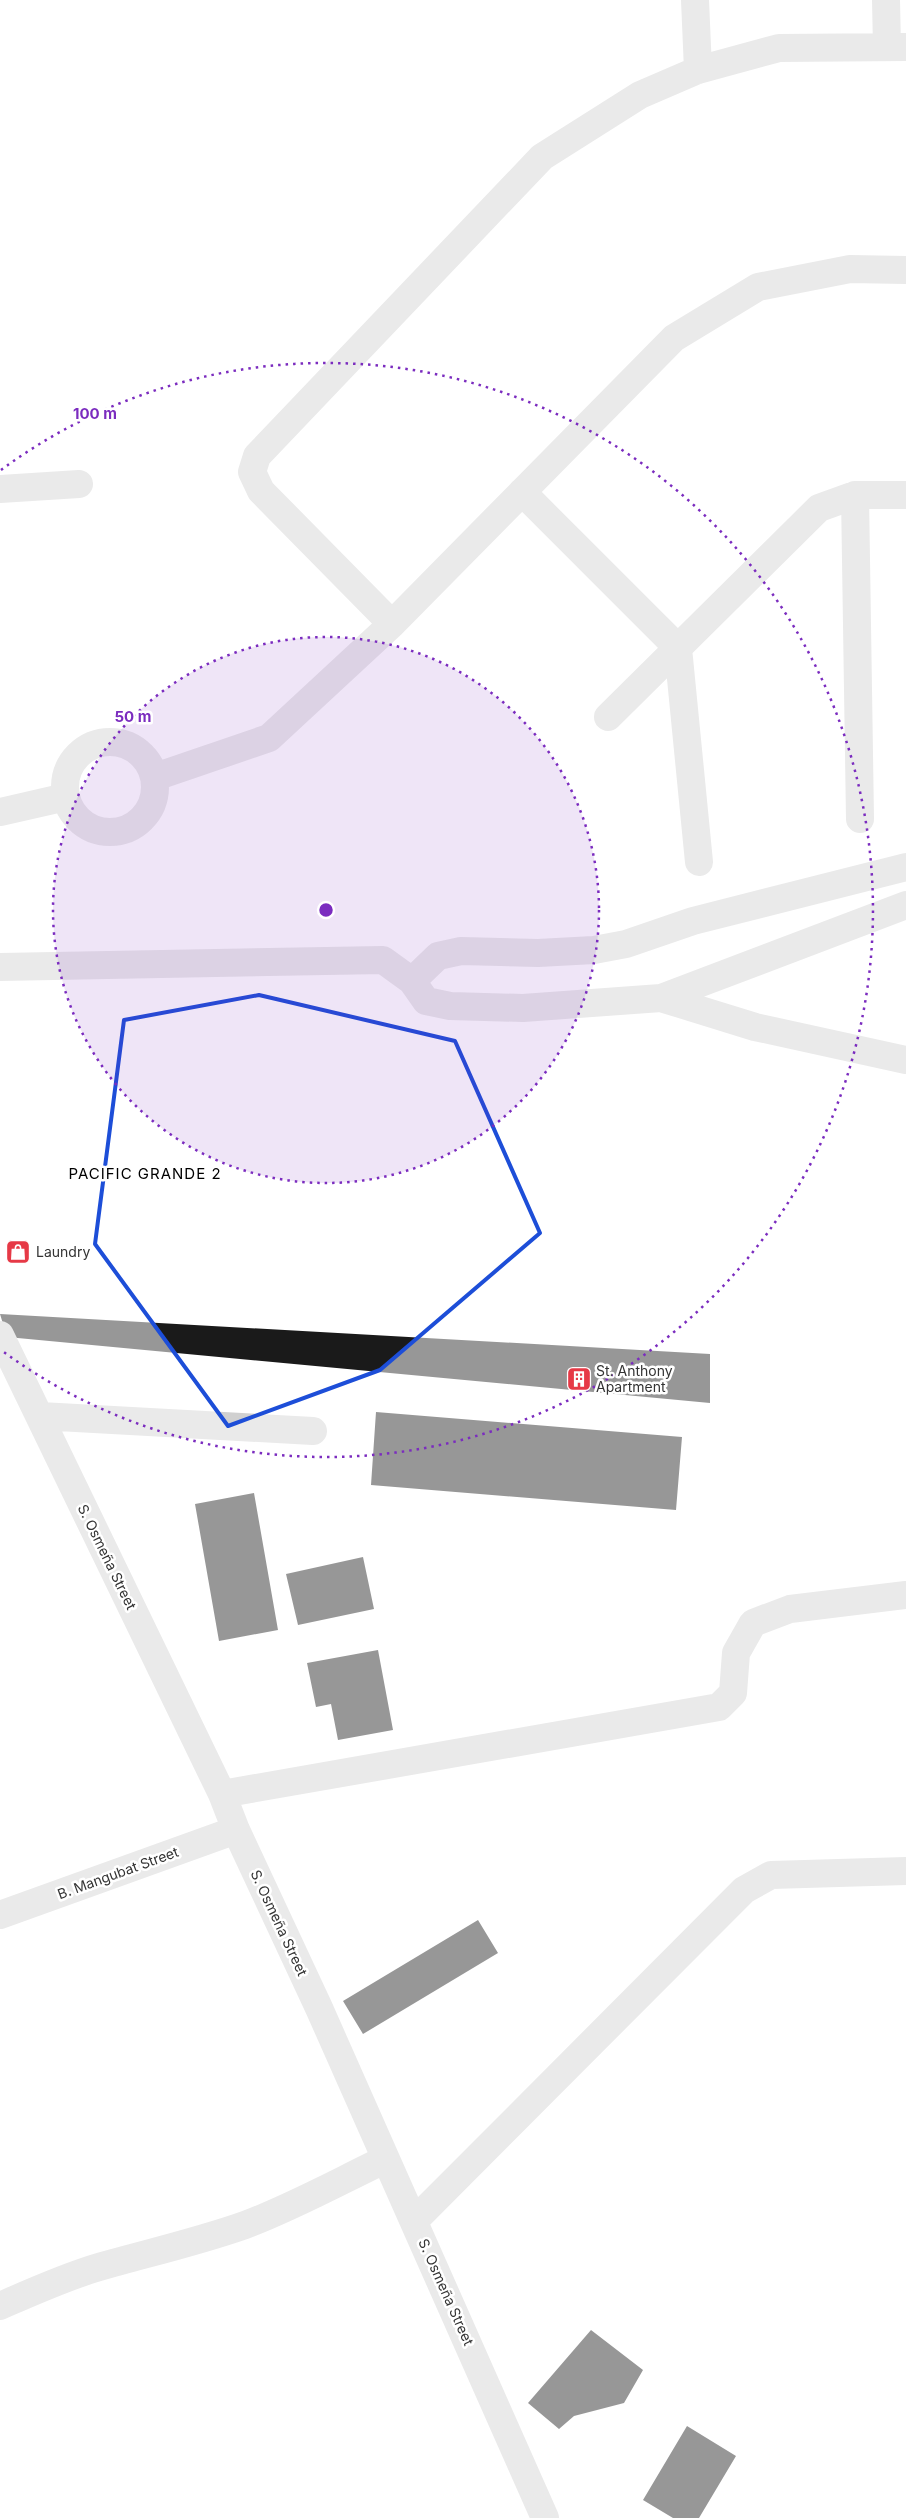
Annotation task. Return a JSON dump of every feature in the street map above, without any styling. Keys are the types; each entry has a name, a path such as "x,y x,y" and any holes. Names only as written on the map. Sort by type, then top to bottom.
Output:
{"street":[{"path":"695,0 698,70"},
{"path":"392,624 262,491 252,472 257,456 542,157 640,95 698,70 779,48 896,47 886,0"},
{"path":"155,777 269,738 392,624 674,338 758,286 850,269 906,270"},
{"path":"0,489 79,484"},
{"path":"522,492 678,648 699,862"},
{"path":"855,495 860,819"},
{"path":"608,718 819,508 855,495 906,495"},
{"path":"108,742 124,744 138,751 148,763 155,777 156,792 152,805 134,827 120,831 106,832 92,829 80,821 70,810 66,797 65,780 70,766 79,754 92,745 108,742"},
{"path":"0,812 66,797"},
{"path":"412,981 438,956 461,951 538,953 594,950 626,944 692,921 906,868"},
{"path":"0,967 383,960 412,981 426,1001 450,1006 523,1008 661,998 906,905"},
{"path":"661,998 755,1027 906,1060"},
{"name":"S. Osmeña Street","path":"0,1335 222,1794 236,1830 414,2221 546,2518"},
{"path":"40,1416 314,1431"},
{"path":"222,1794 719,1707 733,1694 736,1653 753,1623 790,1608 906,1595"},
{"name":"B. Mangubat Street","path":"0,1915 236,1830"},
{"path":"414,2221 744,1890 771,1875 906,1871"},
{"path":"0,2306 47,2285 98,2268 160,2252 273,2214 386,2159"}],"highlighted area":[{"path":"259,995 455,1041 540,1233 380,1370 228,1426 95,1244 124,1020"}],"building":[{"name":"St. Anthony Apartment","path":"0,1314 710,1354 710,1403 7,1337"},
{"path":"376,1412 682,1437 676,1510 371,1485"},
{"path":"254,1493 278,1630 219,1641 195,1504"},
{"path":"363,1557 374,1609 298,1625 286,1574"},
{"path":"378,1650 393,1730 338,1740 331,1704 316,1707 307,1663"},
{"path":"478,1920 498,1953 363,2034 343,2001"},
{"path":"591,2330 643,2370 624,2403 574,2416 559,2429 528,2403"},
{"path":"687,2426 736,2456 699,2518 673,2518 643,2500"}],"place":[{"name":"Laundry","path":"18,1252"},
{"name":"St. Anthony Apartment","path":"579,1379"}],"district":[{"name":"PACIFIC GRANDE 2","path":"145,1174"}]}
